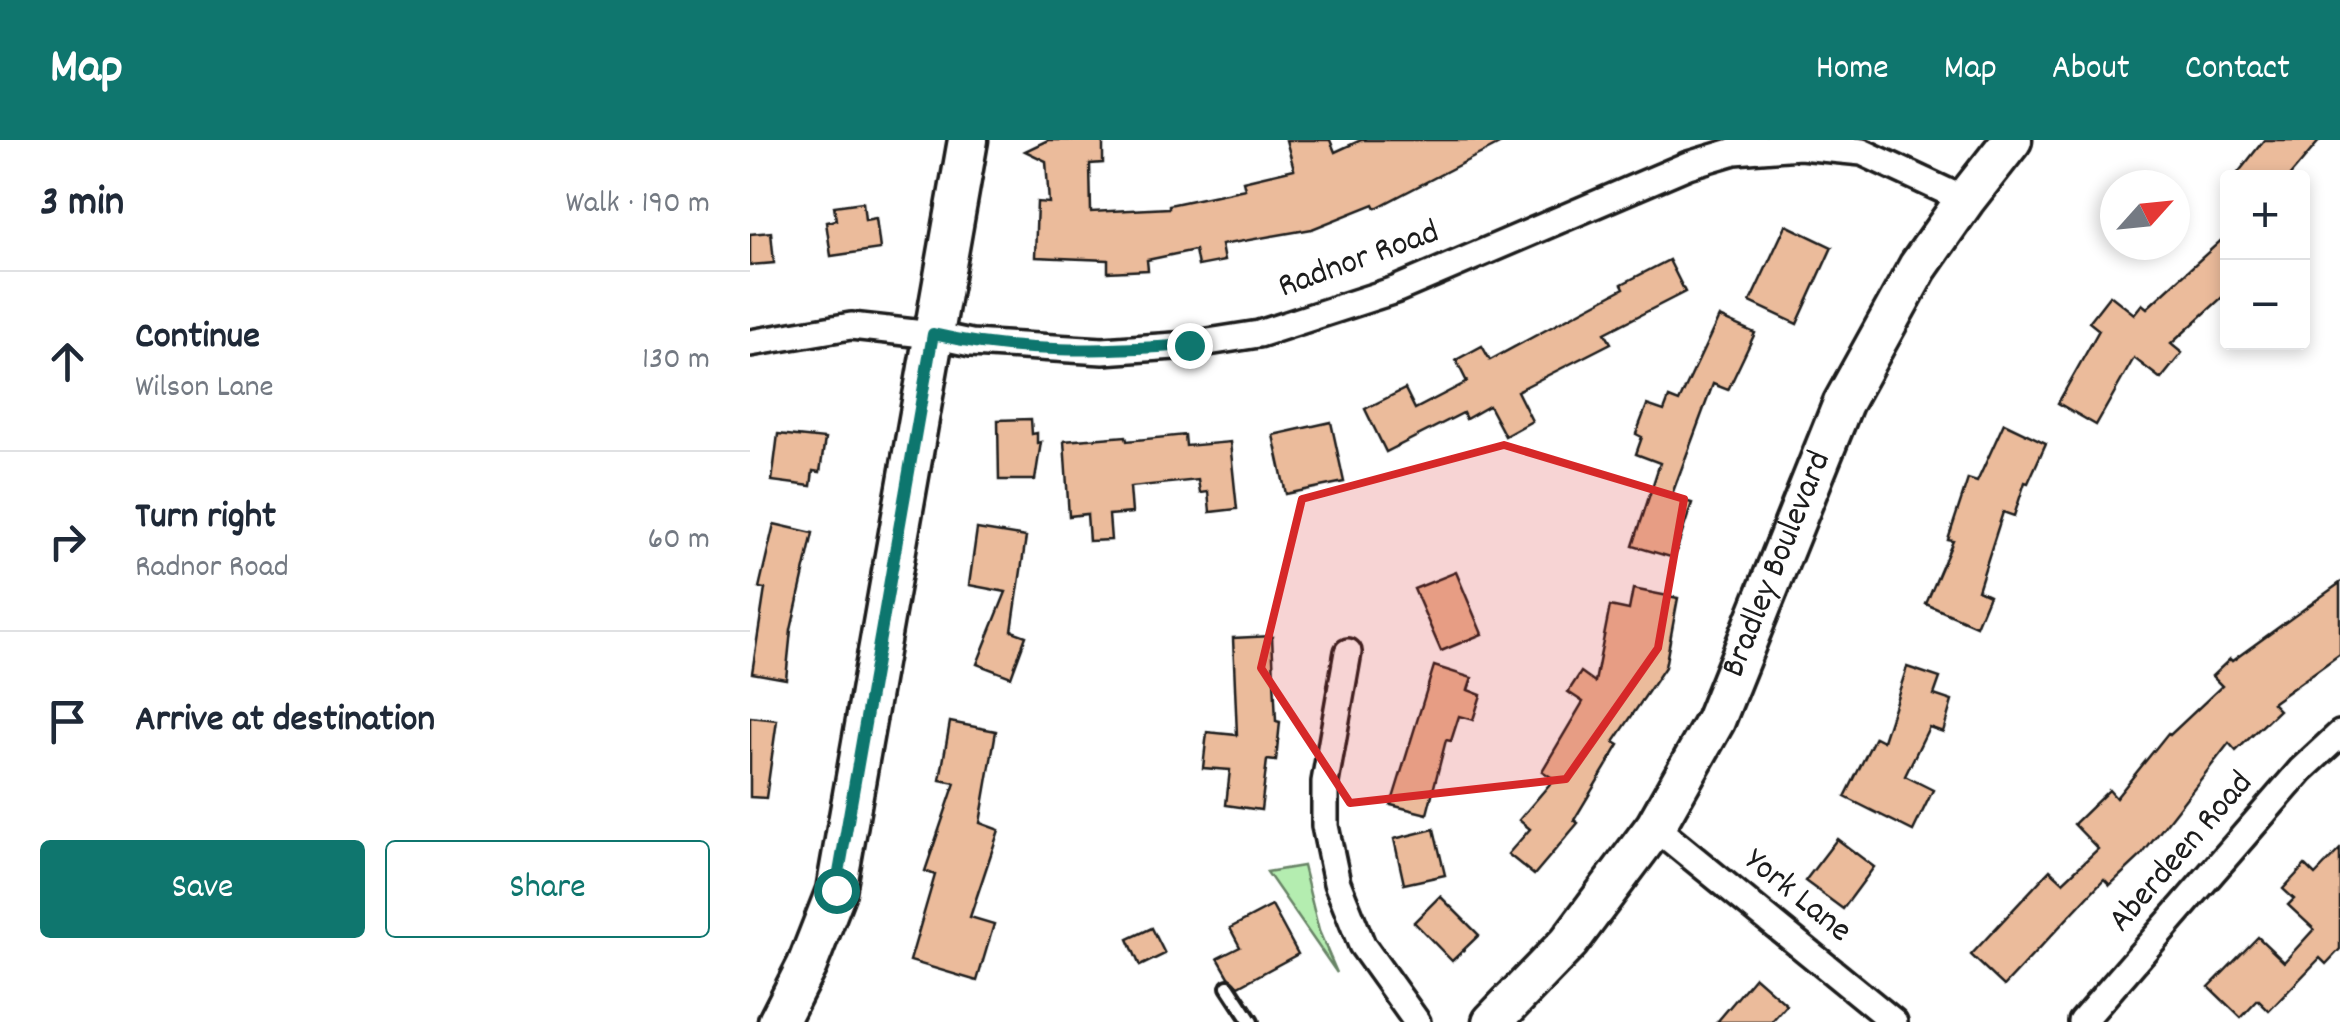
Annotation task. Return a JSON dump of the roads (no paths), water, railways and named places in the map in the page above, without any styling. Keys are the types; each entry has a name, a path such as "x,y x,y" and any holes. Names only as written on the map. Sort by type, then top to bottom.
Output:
{"main road":[{"path":"778,1022 808,964 836,890 968,140"},
{"name":"Bradley Boulevard","path":"1492,1022 1569,942 1655,827 1715,721 1843,402 1918,267 2012,140"}],"street":[{"name":"Radnor Road","path":"750,343 851,326 933,334 972,343 1104,351 1189,345 1259,334 1395,290 1688,165 1735,151 1800,146 1862,152 1964,200"},
{"path":"1348,652 1325,782 1326,826 1336,883 1362,945 1417,1022"},
{"name":"Aberdeen Road","path":"2082,1022 2300,770 2340,734"},
{"name":"York Lane","path":"1655,827 1894,1022"}],"lane":[{"path":"1228,987 1251,1022"}]}
